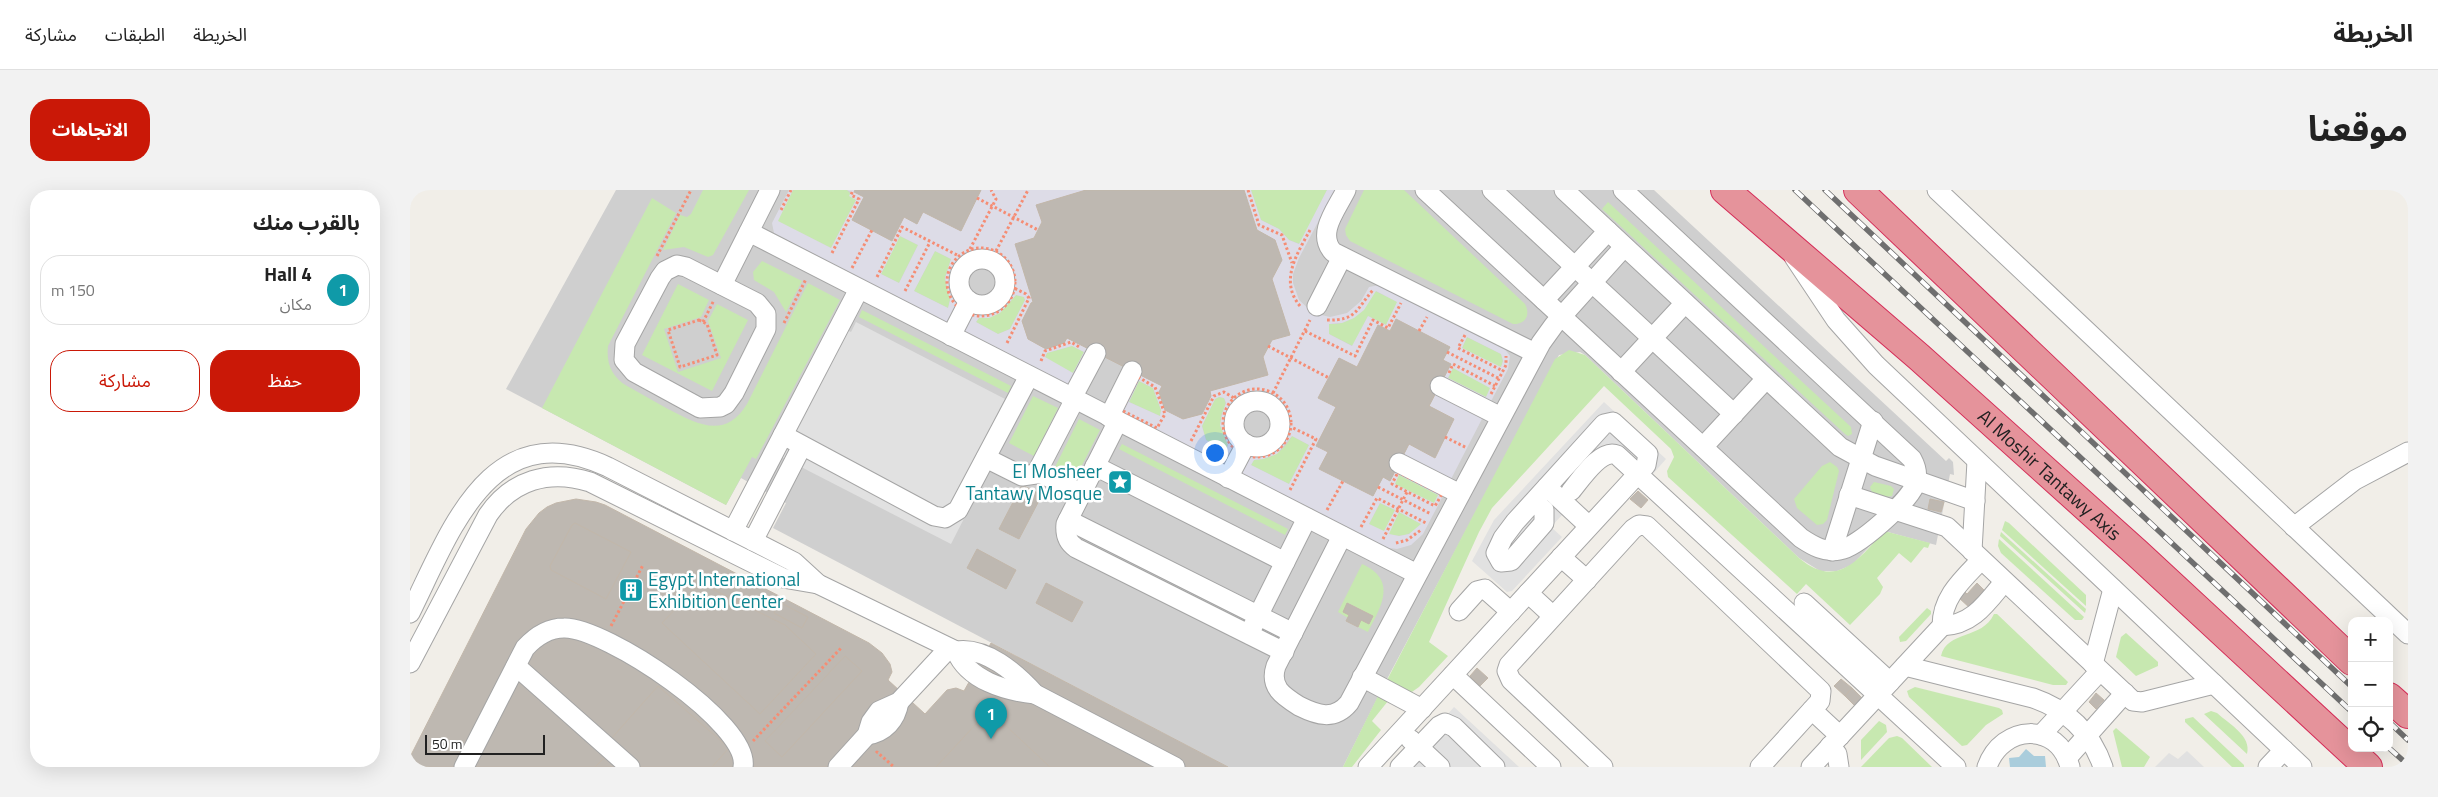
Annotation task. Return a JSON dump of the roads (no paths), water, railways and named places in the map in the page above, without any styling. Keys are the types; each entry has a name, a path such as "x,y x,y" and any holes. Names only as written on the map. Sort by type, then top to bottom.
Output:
{"highway":[{"name":"Al Moshir Tantawy Axis","path":"1725,190 1919,357 2137,553 2358,764"},
{"path":"1858,190 2348,657"},
{"path":"2393,700 2408,714"}],"street":[{"path":"722,285 770,190"},
{"path":"1346,190 1326,234 1330,248 1342,257 1535,353"},
{"path":"1425,190 1801,538 1815,547 1832,551 1856,544 1895,509 1912,490 1916,481 1916,470 1912,459 1622,190"},
{"path":"1492,190 1734,414"},
{"path":"1564,190 1831,439 1860,460 1975,501"},
{"path":"1937,190 2408,634"},
{"path":"1544,300 1608,231"},
{"path":"749,232 1307,518 1351,533 1417,574"},
{"path":"1787,245 1818,296 1855,343 1977,461 2302,767"},
{"path":"1351,533 1293,633 1274,672 1276,687 1282,696 1315,714 1333,714 1344,708 1417,574 1438,518 1460,494 1535,353 1562,317 1624,247"},
{"path":"1315,311 1342,257"},
{"path":"677,265 686,266 722,285 761,306 766,314 768,324 731,399 720,407 707,409 634,372 624,360 624,349 660,278 669,268 677,265"},
{"path":"733,531 836,334 852,286"},
{"path":"1621,372 1685,303"},
{"path":"951,336 967,306"},
{"path":"986,458 1022,476 1033,476 1038,472 1074,399 1092,352"},
{"path":"1132,371 1095,466 1068,520 1065,529 1067,538 1076,548 1284,652"},
{"path":"783,436 939,518 950,516 958,510 1029,376"},
{"path":"1703,447 1766,379"},
{"path":"1440,386 1501,417"},
{"path":"1832,551 1873,421"},
{"path":"1376,764 1402,731 1648,462 1648,454 1610,422 1604,424 1534,502"},
{"path":"753,541 802,446"},
{"path":"1228,478 1244,449"},
{"path":"2294,527 2355,480 2408,452"},
{"path":"410,613 457,519 472,496 494,475 520,460 535,456 565,454 595,461 798,565 818,584"},
{"path":"1570,491 1605,454 1617,455 1812,635 1884,689"},
{"path":"1811,767 1942,626 1945,605 1976,556 1975,501 1977,461"},
{"path":"1400,463 1460,494"},
{"path":"1095,466 1285,562"},
{"path":"1038,472 1081,493"},
{"path":"410,664 488,515 504,495 520,485 538,478 564,476 590,482 783,578 818,584 952,650 963,664 983,679 1003,688 1034,694 1155,762 1175,767"},
{"path":"1547,487 1589,526"},
{"path":"1849,495 1943,524 2133,701 2142,702 2214,684"},
{"path":"1249,634 1307,518"},
{"path":"1068,520 1293,633"},
{"path":"1603,767 1507,674 1509,665 1636,526 1647,526 1821,691 1820,701 1760,767"},
{"path":"1562,557 1587,580"},
{"path":"1942,626 1957,625 1971,619 2004,582"},
{"path":"1459,611 1477,591 1485,589 1511,612"},
{"path":"2041,735 2063,712 2096,667 2113,589"},
{"path":"1528,593 1553,616"},
{"path":"1804,603 1956,767"},
{"path":"464,767 516,666 531,641 547,631 565,628 574,629 604,640 646,663 675,682 714,717 736,741 743,760"},
{"path":"1790,660 1812,635"},
{"path":"838,767 867,735 870,722 885,716 952,650"},
{"path":"516,666 630,767"},
{"path":"1905,666 2033,698 2063,712 2087,735 2103,767"},
{"path":"1453,675 1551,767"},
{"path":"1362,677 1422,709"},
{"path":"1987,767 1995,750 2008,739 2024,734 2041,735 2057,744 2068,762 2087,735 2125,694"},
{"path":"1812,710 1835,741 1839,767"},
{"path":"1400,767 1439,726 1448,724 1495,767"},
{"path":"1402,731 1440,767"},
{"path":"2268,767 2284,750"}],"water":[{"path":"2026,749 2034,756 2045,756 2046,767 2010,767 2009,758 2019,757"}],"railway":[{"path":"1795,190 2348,708"},
{"path":"1825,190 2348,683"},
{"path":"2393,726 2408,740"},
{"path":"2393,752 2408,765"}],"place":[{"name":"El Mosheer Tantawy Mosque","path":"1120,482"},
{"name":"Egypt International Exhibition Center","path":"631,590"},
{"name":"Hall 4","path":"991,739"}]}
